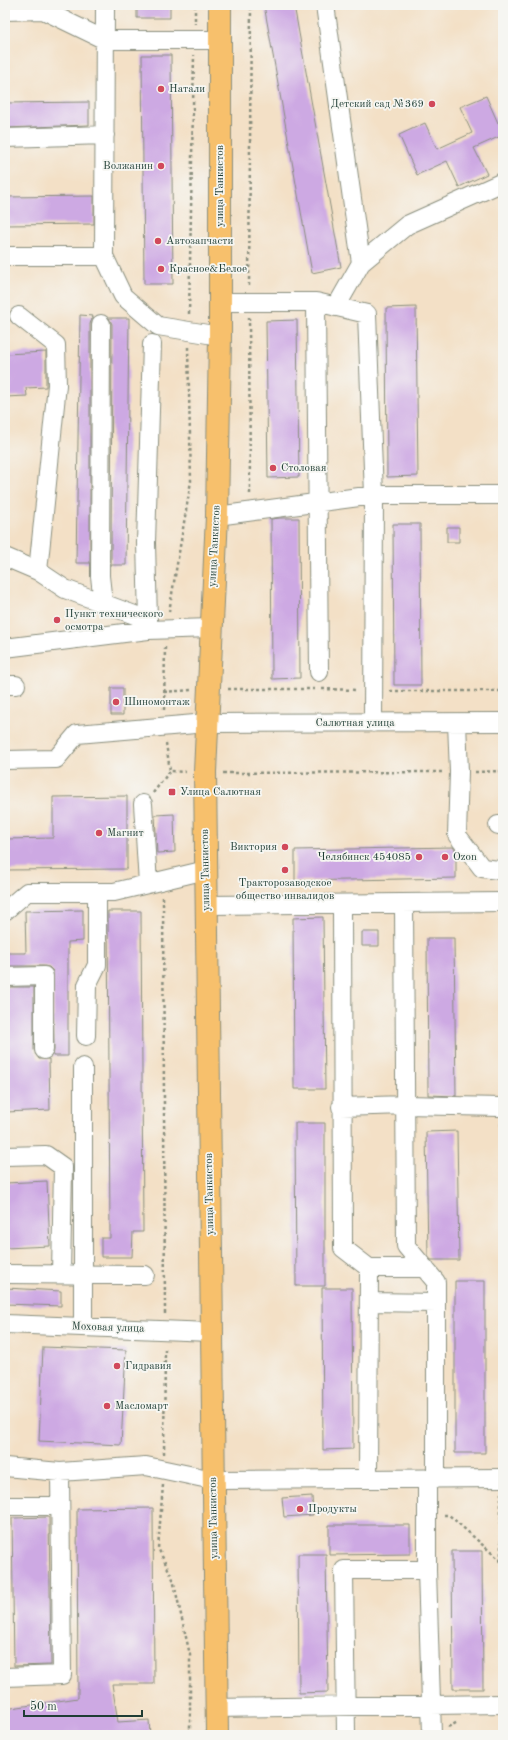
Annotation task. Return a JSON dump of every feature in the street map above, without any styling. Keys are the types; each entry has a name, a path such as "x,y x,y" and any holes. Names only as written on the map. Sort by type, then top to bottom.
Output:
{"main road":[{"name":"улица Танкистов","path":"217,1735 215,1708 205,772 217,516 220,336 220,5"}],"street":[{"path":"105,5 104,256 123,296 158,326 220,336"},
{"path":"325,5 361,263"},
{"path":"5,11 43,10 105,40 220,40"},
{"path":"5,138 105,135"},
{"path":"336,307 361,263 406,225 503,182"},
{"path":"5,256 104,256"},
{"path":"220,302 316,302 367,314 374,495 373,723"},
{"path":"316,302 319,672"},
{"path":"19,316 56,345 57,385 38,571"},
{"path":"101,324 100,576 103,603"},
{"path":"148,625 146,543 152,344"},
{"path":"217,516 374,495 503,495"},
{"path":"5,557 38,571 65,589 103,603 148,625"},
{"path":"5,648 148,625 211,628"},
{"path":"457,722 459,772 456,835 482,868 499,870"},
{"name":"Салютная улица","path":"5,760 56,758 77,734 207,723 503,722"},
{"path":"144,804 155,882"},
{"path":"5,911 27,892 114,892 206,870"},
{"path":"86,1036 87,985 97,965 97,892"},
{"path":"207,905 503,902"},
{"path":"404,903 406,1246 436,1282 432,1479 427,1515 427,1570 432,1735"},
{"path":"342,904 341,1107 343,1248 369,1268 425,1268"},
{"path":"5,976 44,976 44,1050"},
{"path":"83,1067 83,1327"},
{"path":"341,1107 501,1107"},
{"path":"5,1156 46,1155 63,1167 61,1274"},
{"path":"368,1479 369,1268"},
{"path":"5,1274 145,1275"},
{"path":"369,1302 436,1304"},
{"name":"Моховая улица","path":"5,1324 211,1332"},
{"path":"5,1467 60,1472 146,1466 213,1480 502,1478"},
{"path":"5,1677 62,1675 60,1472"},
{"path":"5,1506 60,1506"},
{"path":"346,1735 344,1570 427,1570"},
{"path":"215,1708 503,1704"}],"path":[{"path":"250,512 249,302 251,5"},
{"path":"164,692 255,688 373,691 503,691"},
{"path":"144,804 170,771"},
{"path":"155,882 166,1330 164,1470 158,1548 173,1578 190,1655 190,1735"},
{"path":"501,1107 503,1348"},
{"path":"502,1562 503,1429"},
{"path":"427,1515 449,1515 502,1562"}],"building":[{"path":"137,5 170,5 170,18 137,18"},
{"path":"264,5 294,5 341,267 312,273"},
{"path":"142,55 171,55 173,284 144,284"},
{"path":"486,96 498,123 503,120 503,135 474,148 487,174 459,187 447,161 417,175 399,135 425,123 437,149 472,133 460,107"},
{"path":"89,102 89,125 5,128 5,103"},
{"path":"94,196 94,224 5,225 5,197"},
{"path":"416,307 418,476 387,477 386,308"},
{"path":"80,315 93,316 90,324 90,563 76,563"},
{"path":"109,318 129,318 126,565 111,565 112,324"},
{"path":"297,320 299,477 268,478 266,321"},
{"path":"46,352 46,387 26,388 27,396 5,397 5,354"},
{"path":"299,518 300,678 272,679 271,519"},
{"path":"393,524 420,524 421,685 394,685"},
{"path":"447,527 459,527 459,542 447,542"},
{"path":"111,688 123,688 123,715 111,715"},
{"path":"127,796 127,869 5,870 5,839 53,838 53,797"},
{"path":"174,814 175,852 157,853 155,815"},
{"path":"453,847 456,851 456,878 295,881 295,850"},
{"path":"83,910 83,941 68,942 68,1056 53,1056 53,971 49,967 44,966 5,966 5,953 26,953 25,911"},
{"path":"108,911 141,911 143,1232 133,1232 132,1257 101,1257 101,1238 110,1238"},
{"path":"323,917 325,1089 294,1089 293,918"},
{"path":"362,932 379,932 379,946 362,946"},
{"path":"427,938 454,938 456,1096 428,1095"},
{"path":"5,987 34,987 34,1050 39,1059 49,1059 50,1110 6,1112"},
{"path":"295,1123 325,1123 325,1286 296,1286"},
{"path":"457,1131 459,1260 431,1260 428,1256 426,1132"},
{"path":"47,1181 50,1246 5,1248 5,1183"},
{"path":"455,1281 485,1281 485,1453 455,1453"},
{"path":"6,1288 61,1291 61,1306 5,1304"},
{"path":"322,1288 352,1288 353,1449 323,1450"},
{"path":"43,1347 126,1350 121,1445 39,1441"},
{"path":"312,1496 313,1515 284,1517 282,1498"},
{"path":"153,1508 154,1684 112,1684 118,1722 149,1720 150,1735 5,1735 5,1709 78,1698 77,1509"},
{"path":"49,1517 51,1665 14,1666 12,1518"},
{"path":"329,1525 410,1525 410,1554 329,1555"},
{"path":"452,1551 482,1551 483,1689 453,1689"},
{"path":"298,1554 326,1554 328,1692 299,1693"}],"place":[{"name":"Натали","path":"161,89"},
{"name":"Детский сад №369","path":"432,104"},
{"name":"Волжанин","path":"161,166"},
{"name":"Автозапчасти","path":"158,241"},
{"name":"Красное&Белое","path":"161,269"},
{"name":"Столовая","path":"273,468"},
{"name":"Пункт технического осмотра","path":"57,620"},
{"name":"Шиномонтаж","path":"116,702"},
{"name":"Улица Салютная","path":"172,792"},
{"name":"Магнит","path":"99,833"},
{"name":"Виктория","path":"285,847"},
{"name":"Челябинск 454085","path":"419,857"},
{"name":"Ozon","path":"445,857"},
{"name":"Тракторозаводское общество инвалидов","path":"285,870"},
{"name":"Гидравия","path":"117,1366"},
{"name":"Масломарт","path":"107,1406"},
{"name":"Продукты","path":"300,1509"}]}
